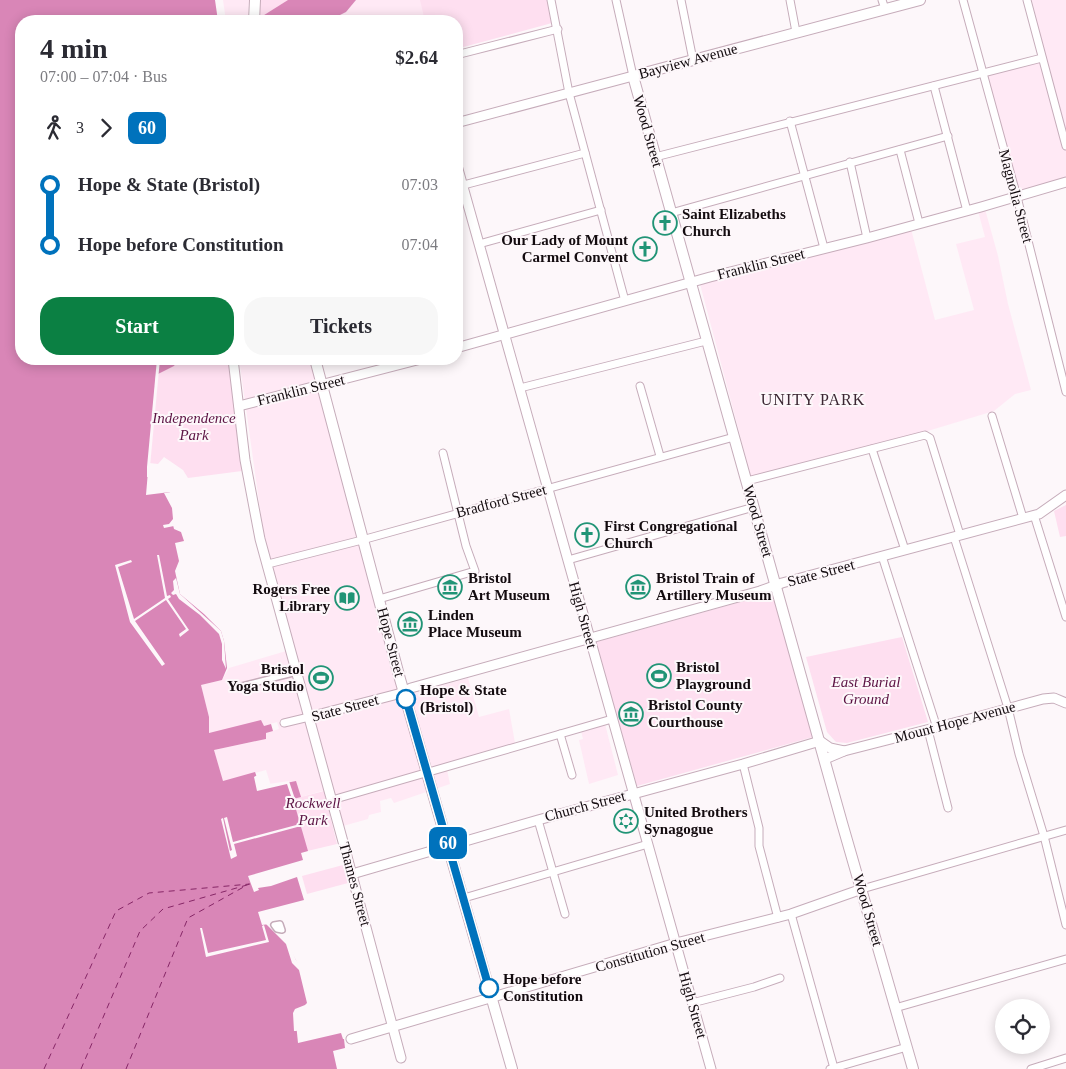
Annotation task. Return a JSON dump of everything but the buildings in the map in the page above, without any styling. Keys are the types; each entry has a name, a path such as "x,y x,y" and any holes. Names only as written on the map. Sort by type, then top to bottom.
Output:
{"main road":[{"path":"254,15 255,0"},
{"name":"Bayview Avenue","path":"633,76 796,32 884,5 920,0"},
{"name":"Wood Street","path":"633,76 706,341 913,1069"},
{"name":"Hope Street","path":"317,365 404,692 512,1069"}],"street":[{"path":"551,0 570,93 625,301"},
{"name":"Wood Street","path":"616,0 633,76"},
{"path":"681,0 693,60"},
{"path":"790,0 796,32"},
{"name":"Magnolia Street","path":"964,0 1066,388"},
{"path":"1027,0 1066,146"},
{"path":"463,53 558,29"},
{"path":"656,157 790,121 1042,58"},
{"name":"Bayview Avenue","path":"463,121 633,76"},
{"path":"934,86 968,211"},
{"path":"790,121 824,248"},
{"path":"672,213 948,136"},
{"path":"900,150 919,224"},
{"path":"463,185 585,153"},
{"path":"850,162 867,238"},
{"name":"Franklin Street","path":"463,346 691,282 968,211 1066,182"},
{"name":"High Street","path":"463,198 479,244 505,334 711,1069"},
{"path":"479,244 601,210"},
{"path":"520,388 706,341"},
{"name":"Thames Street","path":"234,365 250,491 258,532 401,1058"},
{"name":"Franklin Street","path":"239,406 398,365"},
{"path":"640,386 660,456"},
{"path":"992,416 1023,518"},
{"path":"747,481 922,435 928,436 1008,708 1019,754 1044,836 1049,863 1066,924"},
{"name":"Bradford Street","path":"268,564 362,540 734,437"},
{"path":"872,449 905,550"},
{"path":"379,598 475,571 443,453"},
{"name":"State Street","path":"284,723 404,692 411,688 760,592 776,585 1034,515 1044,511 1066,495"},
{"path":"568,560 754,507"},
{"path":"1034,515 1066,617"},
{"path":"882,556 932,729 948,808"},
{"path":"234,688 297,672"},
{"name":"Mount Hope Avenue","path":"825,759 844,751 1047,698 1054,698 1066,704"},
{"path":"332,800 612,719"},
{"path":"560,734 572,775"},
{"path":"820,741 830,748 844,751"},
{"name":"Church Street","path":"352,874 448,845 820,741"},
{"path":"743,764 759,828 760,846 778,918"},
{"path":"538,820 565,914"},
{"path":"862,889 1066,830"},
{"path":"464,898 648,844"},
{"name":"Constitution Street","path":"351,1039 676,944 778,918 862,889"},
{"path":"791,914 832,1068 907,1047"},
{"path":"896,1008 1066,959"},
{"path":"692,1003 754,987 780,978"},
{"path":"1031,1069 1066,1058"}],"shaded area":[{"path":"0,0 215,0 217,15 15,15 15,365 175,365 156,375 146,495 170,492 177,524 173,525 174,529 181,532 184,541 175,543 179,561 175,571 180,594 221,631 224,641 227,668 222,680 201,685 209,717 209,733 261,720 264,726 271,724 273,731 266,733 266,739 214,750 223,781 255,772 261,788 296,781 301,797 293,799 308,851 301,853 303,860 248,876 254,892 259,890 258,888 271,886 297,877 304,900 258,912 262,925 269,924 287,943 301,970 309,1003 295,1013 298,1043 341,1033 345,1048 333,1051 337,1069 0,1069"},
{"path":"223,0 249,0 248,15 225,15"},
{"path":"288,0 356,0 346,12 340,15 264,15"},
{"path":"356,0 422,0 426,15 340,15 346,12"},
{"path":"1032,0 1066,0 1066,179 1020,193 987,73 1045,57"},
{"path":"985,209 1031,390 1015,394 994,411 921,433 751,477 700,284 911,229 935,320 974,310 956,244 985,237 978,211"},
{"path":"240,365 313,365 405,696 468,678 479,717 509,709 515,743 520,749 447,770 450,784 394,803 391,798 380,801 381,812 369,815 368,819 343,826 332,788 301,797 271,786 266,770 223,782 214,750 266,739 266,733 279,729 277,722 264,726 209,733 209,717 201,685 222,680 229,668 293,649 263,530"},
{"path":"605,724 618,775 589,784 579,740 583,739 581,731"}],"green space":[{"path":"260,0 290,0 272,15 259,15"},
{"path":"420,0 547,0 552,23 463,47 463,15 424,15"},
{"name":"Independence Park","path":"230,365 242,471 188,478 183,470 164,457 158,464 149,463 156,374 174,366"},
{"path":"1066,505 1066,536 1060,537 1054,511"},
{"path":"773,593 813,737 637,786 596,642"},
{"name":"East Burial Ground","path":"902,637 928,722 847,743 836,742 827,732 806,657"},
{"name":"Rockwell Park","path":"296,781 301,797 324,791 337,844 303,852 291,802"},
{"path":"343,865 348,883 307,894 302,876"}],"pier":[{"path":"156,365 159,365 149,477 147,477"},
{"path":"171,492 177,505 179,525 164,528 163,525 169,524 173,519 172,508 164,493"},
{"path":"157,555 159,555 167,596 170,595 171,597 168,599 189,630 180,637 179,634 186,629 166,600 135,621 165,664 162,666 130,622 115,565 131,560 132,562 118,567 134,619 165,598"},
{"path":"176,578 180,594 221,631 224,641 226,669 222,660 222,644 219,634 200,615 179,599 176,594 173,595 171,593 174,590 173,581"},
{"path":"259,774 262,785 289,781 295,799 292,799 287,784 257,791 254,777"},
{"path":"227,817 233,842 300,824 301,826 234,844 237,856 231,859 221,819 223,818 230,851 232,850 224,818"},
{"path":"270,923 288,941 296,960 302,967 311,1005 299,1012 300,1030 294,1031 293,1013 295,1009 307,1003 299,970 292,963 286,944 266,924"},
{"path":"264,925 269,942 206,957 200,928 202,928 208,953 266,940 262,926"}],"ferry route":[{"path":"126,1069 188,918 249,884"},
{"path":"44,1069 116,911 149,893 250,884"},
{"path":"81,1069 140,931 163,909 247,885"}],"bus line":[{"name":"60","path":"406,699 489,988"}],"place":[{"name":"Saint Elizabeths Church","path":"665,223"},
{"name":"Our Lady of Mount Carmel Convent","path":"645,249"},
{"name":"First Congregational Church","path":"587,535"},
{"name":"Bristol Art Museum","path":"450,587"},
{"name":"Bristol Train of Artillery Museum","path":"638,587"},
{"name":"Rogers Free Library","path":"347,598"},
{"name":"Linden Place Museum","path":"410,624"},
{"name":"Bristol Playground","path":"659,676"},
{"name":"Bristol Yoga Studio","path":"321,678"},
{"name":"Hope & State (Bristol)","path":"406,699"},
{"name":"Bristol County Courthouse","path":"631,714"},
{"name":"United Brothers Synagogue","path":"626,821"},
{"name":"Hope before Constitution","path":"489,988"}],"district":[{"name":"UNITY PARK","path":"813,399"}]}
